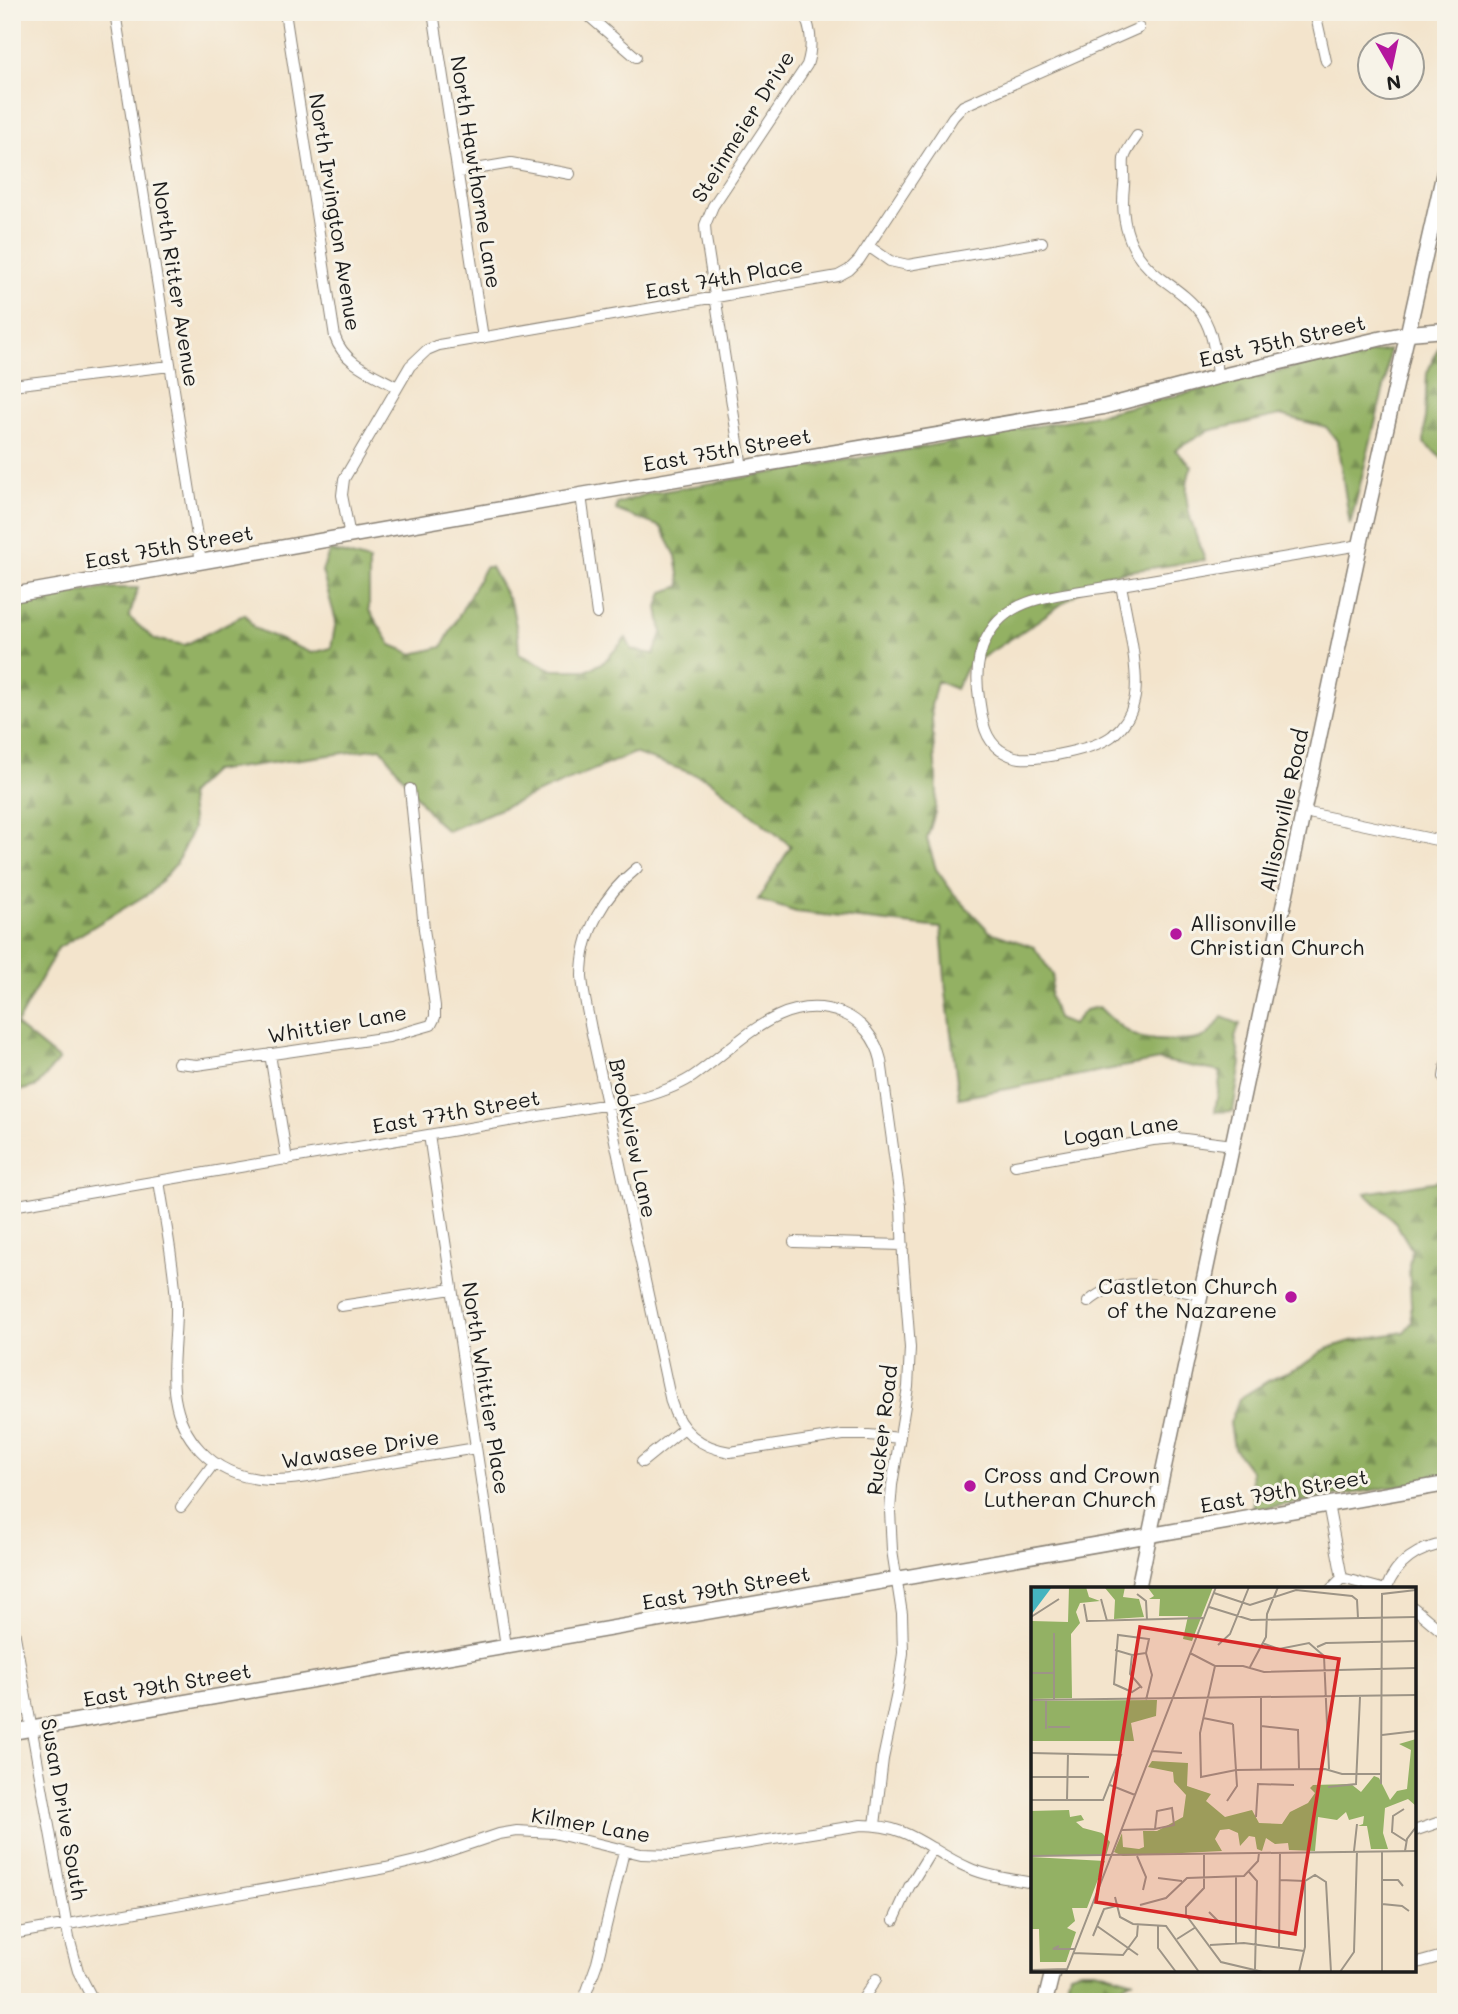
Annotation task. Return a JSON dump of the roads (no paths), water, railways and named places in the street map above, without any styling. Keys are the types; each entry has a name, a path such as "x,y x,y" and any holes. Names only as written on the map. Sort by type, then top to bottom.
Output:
{"street":[{"name":"North Ritter Avenue","path":"115,12 201,562"},
{"name":"North Irvington Avenue","path":"285,12 335,337 343,353 353,362 397,387"},
{"name":"North Hawthorne Lane","path":"433,12 483,338"},
{"path":"584,12 636,57"},
{"name":"Steinmeier Drive","path":"742,468 706,238 707,218 807,65 811,39 803,12"},
{"path":"1315,12 1326,61"},
{"name":"East 74th Place","path":"350,536 342,495 344,479 410,366 427,350 439,345 838,276 853,266 868,246 962,106 1139,28"},
{"path":"1137,136 1124,161 1126,172 1122,200 1126,231 1136,253 1148,267 1189,299 1204,318 1214,344 1217,377"},
{"path":"458,172 515,163 570,174"},
{"name":"Allisonville Road","path":"1138,1587 1360,545 1446,163"},
{"path":"868,246 890,261 908,265 1042,242"},
{"name":"East 75th Street","path":"12,595 1103,407 1409,332 1446,330"},
{"path":"12,385 170,366"},
{"path":"581,495 597,614"},
{"path":"1122,585 1136,687 1132,708 1123,725 1110,738 1088,748 1030,758 1016,757 1000,750 988,737 984,726 976,678 980,651 994,627 1007,613 1030,601 1122,585 1360,545"},
{"name":"Whittier Lane","path":"178,1063 193,1066 389,1037 431,1025 436,1017 410,789"},
{"path":"1304,812 1446,842"},
{"name":"Brookview Lane","path":"637,868 621,882 600,909 589,933 583,961 583,988 671,1402 684,1428"},
{"name":"East 77th Street","path":"12,1206 649,1096 690,1078 757,1026 798,1009 825,1008 846,1015 858,1022 872,1039"},
{"name":"Rucker Road","path":"872,1039 881,1065 901,1206 910,1348 908,1387 892,1485 890,1520 903,1622 902,1662 884,1750 875,1825"},
{"path":"270,1054 287,1160"},
{"path":"1446,1064 1446,1082"},
{"name":"North Whittier Place","path":"429,1135 506,1646"},
{"name":"Logan Lane","path":"1015,1164 1153,1140 1177,1138 1233,1145"},
{"name":"Wawasee Drive","path":"159,1181 175,1289 176,1402 188,1434 214,1463 245,1478 279,1481 476,1448"},
{"path":"794,1242 903,1245"},
{"path":"1088,1302 1112,1287 1135,1283 1200,1295"},
{"path":"341,1306 452,1289"},
{"path":"642,1462 684,1428 704,1445 730,1452 843,1435 900,1438"},
{"path":"181,1507 214,1463"},
{"name":"East 79th Street","path":"12,1732 1446,1484"},
{"path":"1328,1504 1342,1578"},
{"path":"1385,1587 1405,1560 1429,1547 1446,1544"},
{"path":"1333,1587 1342,1578"},
{"path":"1342,1578 1376,1587"},
{"path":"1416,1610 1446,1635"},
{"name":"Susan Drive South","path":"12,1619 66,1924 75,1963 94,2002"},
{"path":"1416,1830 1446,1821"},
{"name":"Kilmer Lane","path":"12,1934 386,1868 517,1831 552,1833 649,1855 684,1855 861,1825 875,1825 909,1834 977,1871 1031,1883"},
{"path":"894,1920 909,1887 933,1848"},
{"path":"583,2002 597,1963 624,1851"},
{"path":"1416,1964 1446,1955"},
{"path":"1045,2002 1052,1972"},
{"path":"861,2002 876,1979"}],"place":[{"name":"Allisonville Christian Church","path":"1176,934"},
{"name":"Castleton Church of the Nazarene","path":"1291,1297"},
{"name":"Cross and Crown Lutheran Church","path":"970,1486"}]}
